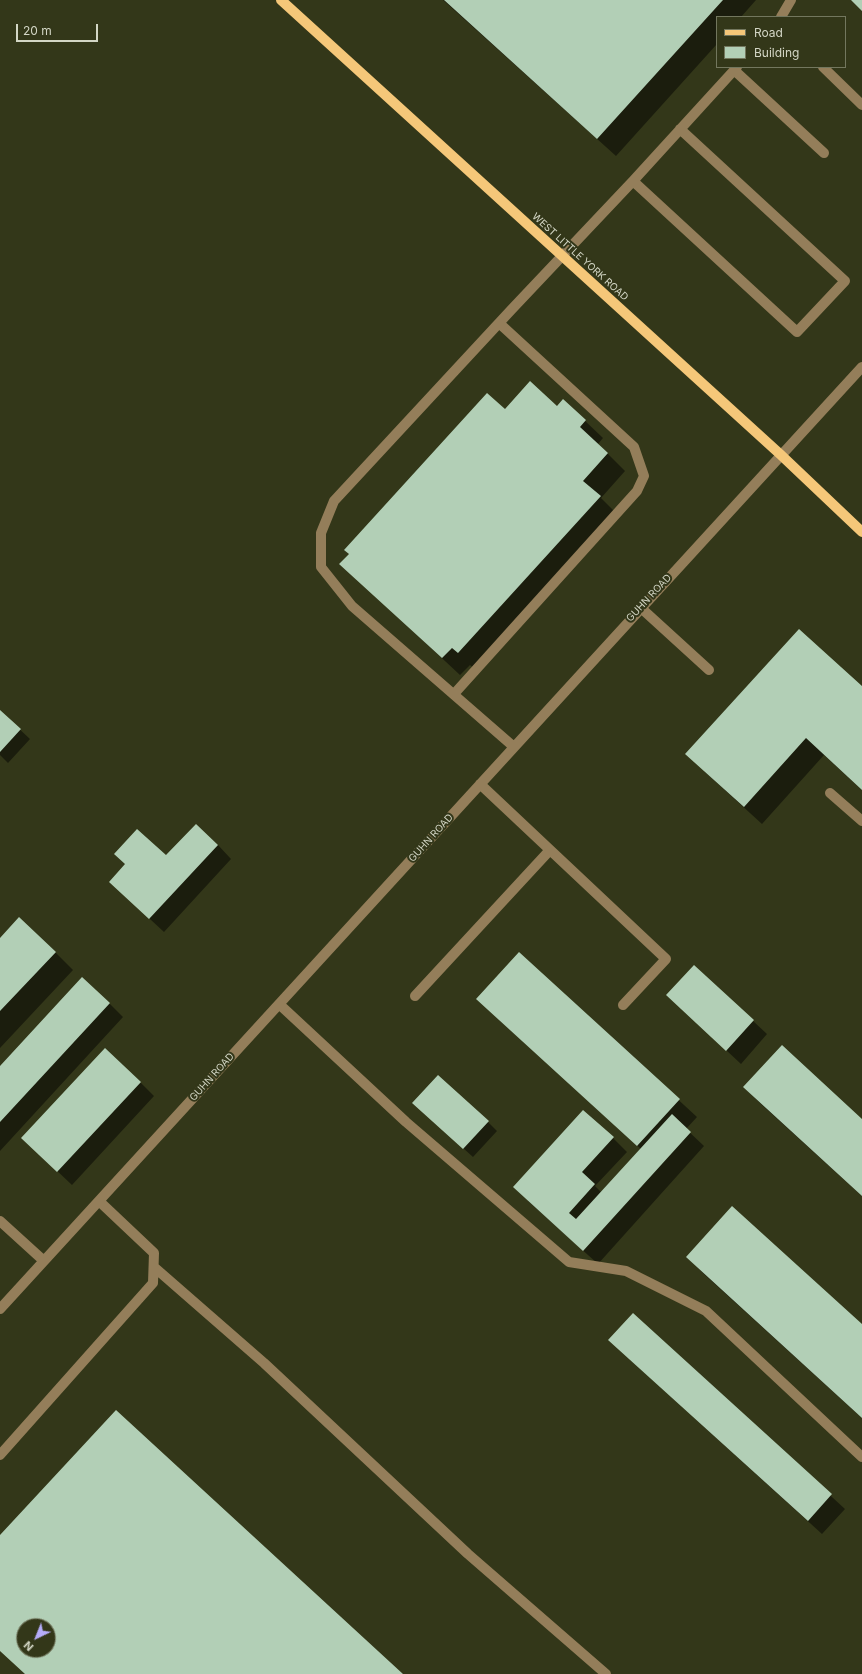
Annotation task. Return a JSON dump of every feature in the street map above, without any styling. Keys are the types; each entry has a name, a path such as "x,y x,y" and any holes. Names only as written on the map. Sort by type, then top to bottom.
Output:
{"main road":[{"name":"WEST LITTLE YORK ROAD","path":"281,0 862,532"}],"street":[{"path":"782,16 791,0"},
{"path":"824,68 862,104"},
{"path":"514,747 352,606 321,567 321,533 334,501 736,69 824,153"},
{"path":"633,181 797,332 845,281 680,129"},
{"path":"454,694 637,491 644,476 634,447 499,323"},
{"name":"GUHN ROAD","path":"0,1309 862,367"},
{"path":"641,608 709,670"},
{"path":"480,784 666,959 623,1005"},
{"path":"830,793 862,821"},
{"path":"415,996 550,850"},
{"path":"278,1004 406,1122 569,1262 626,1271 706,1311 862,1457"},
{"path":"0,1455 153,1283 154,1253 99,1201"},
{"path":"0,1221 44,1261"},
{"path":"154,1267 264,1363 468,1554 606,1674"}],"building":[{"path":"444,0 723,0 597,139"},
{"path":"851,0 862,0 862,11"},
{"path":"530,381 557,406 563,399 586,420 580,427 608,453 583,481 601,496 458,653 452,648 442,658 339,564 349,554 344,550 487,393 505,409"},
{"path":"799,629 862,686 862,790 806,738 744,807 685,754"},
{"path":"0,710 21,729 0,752"},
{"path":"196,824 218,845 149,919 109,882 125,864 114,854 137,829 166,855"},
{"path":"19,917 56,952 0,1011 0,938"},
{"path":"519,952 680,1099 637,1146 476,999"},
{"path":"694,965 754,1020 726,1051 666,995"},
{"path":"82,977 110,1003 0,1122 0,1066"},
{"path":"782,1045 862,1119 862,1196 743,1087"},
{"path":"105,1048 141,1082 57,1172 21,1138"},
{"path":"438,1075 489,1121 463,1149 412,1103"},
{"path":"583,1110 614,1137 582,1172 595,1184 569,1213 576,1219 672,1114 691,1132 583,1251 513,1187"},
{"path":"732,1206 862,1324 862,1418 686,1257"},
{"path":"633,1313 832,1494 808,1521 608,1340"},
{"path":"116,1410 403,1674 25,1674 0,1651 0,1535"}]}
